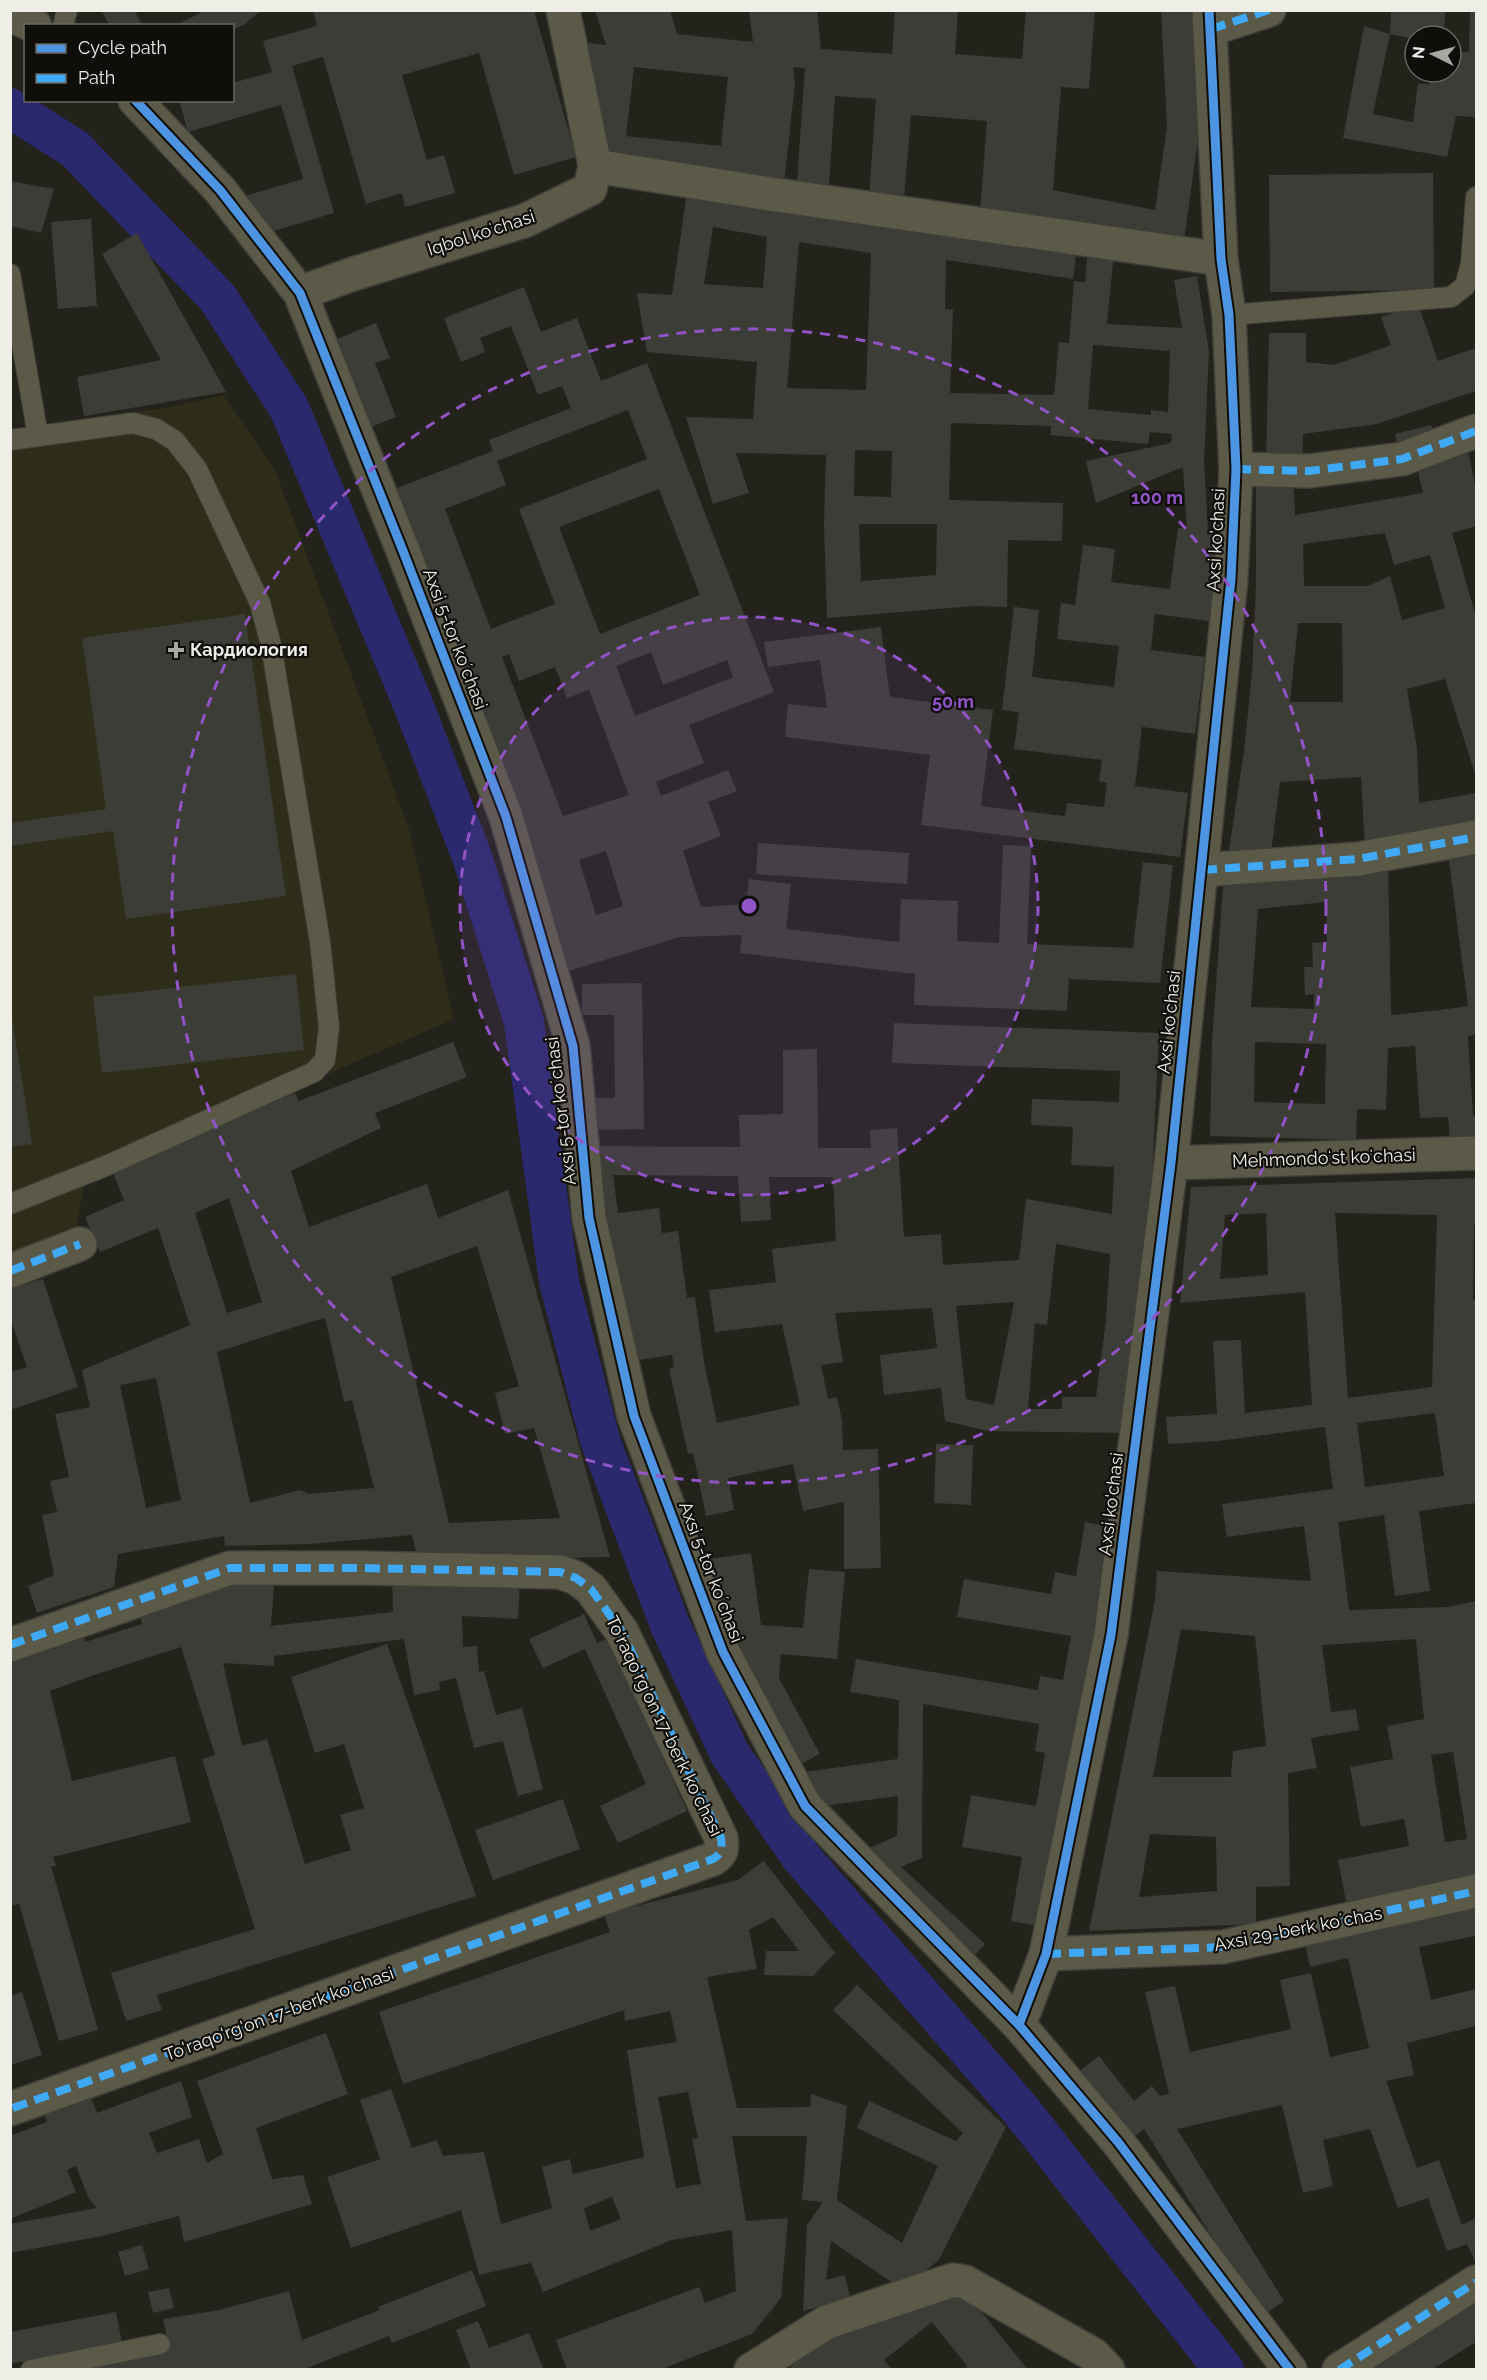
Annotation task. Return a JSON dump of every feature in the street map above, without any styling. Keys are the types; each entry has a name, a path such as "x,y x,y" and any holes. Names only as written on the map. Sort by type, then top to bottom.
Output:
{"street":[{"path":"563,10 595,166 770,194 1221,259"},
{"path":"1210,20 1269,10"},
{"path":"10,15 31,24"},
{"name":"Axsi ko'chasi","path":"1019,2025 1046,1954 1111,1635 1171,1163 1231,579 1236,470 1229,315 1221,259 1210,20"},
{"name":"Аxsi 5-tor koʼchasi","path":"137,102 220,190 300,293 506,817 573,1046 589,1218 634,1416 723,1652 805,1806 1019,2025 1118,2142 1290,2370"},
{"name":"Iqbol koʻchasi","path":"300,293 353,274 524,221 590,189 595,166"},
{"path":"1236,470 1309,471 1402,459 1476,431"},
{"path":"1202,870 1358,859 1476,837"},
{"name":"Mehmondoʻst koʻchasi","path":"1171,1163 1476,1153"},
{"path":"10,1270 80,1244"},
{"name":"To'raqo'rg'on 17-berk koʼchasi","path":"10,1645 230,1568 560,1572 576,1578 591,1589 622,1632 721,1838 723,1850 720,1855 702,1863 10,2109"},
{"name":"Аxsi 29-berk koʼchas","path":"1046,1954 1223,1947 1476,1891"},
{"path":"751,2370 827,2322 953,2280 965,2282 1094,2355 1108,2370"},
{"path":"1339,2370 1476,2282"}],"lane":[{"path":"1229,315 1450,297 1465,286 1468,275 1476,197"},
{"path":"10,274 38,436"},
{"path":"10,440 133,423 156,429 174,441 197,469 260,603 271,645 320,942 330,1027 325,1060 314,1072 108,1165 10,1204"},
{"path":"31,2370 159,2344"}],"shaded area":[{"name":"Кардиология","path":"223,395 275,470 409,829 454,1019 85,1180 76,1229 10,1256 10,430 170,407"}],"building":[{"path":"101,10 134,10 142,24 109,24"},
{"path":"198,10 261,10 245,24 234,29 234,24 179,24 200,13"},
{"path":"313,10 534,10 576,157 514,175 479,53 402,75 427,160 444,155 455,193 405,207 402,193 366,204 323,57 292,66 334,213 257,236 245,196 303,179 281,105 188,132 180,102 234,102 234,82 272,72 263,41 317,26"},
{"path":"595,10 670,10 677,34 753,42 749,10 817,10 821,49 892,54 895,10 958,10 955,54 1022,59 1026,10 1095,10 1089,89 1061,87 1053,190 1155,210 1167,127 1161,10 1194,10 1199,132 1183,248 980,212 987,121 911,115 904,200 869,197 876,99 835,96 829,185 797,182 805,68 793,67 795,84 784,183 597,160 572,41 606,45","holes":["634,67 728,77 721,146 626,136"]},
{"path":"1391,10 1445,10 1444,24 1403,24 1403,37 1390,34"},
{"path":"1470,10 1476,10 1476,117 1456,116 1447,157 1343,138 1364,26 1390,34 1373,114 1413,122 1418,84 1463,84 1463,52 1469,52"},
{"path":"1433,173 1434,290 1270,292 1269,175"},
{"path":"10,181 54,189 41,233 10,226"},
{"path":"687,192 1077,249 1073,279 946,260 945,309 953,310 950,393 1054,395 1059,342 1069,343 1074,281 1085,282 1088,250 1114,253 1107,324 1182,328 1174,280 1197,276 1209,352 1204,462 1208,532 1220,534 1209,621 1155,614 1151,650 1205,657 1195,734 1142,727 1135,786 1188,793 1180,857 921,825 930,755 785,737 788,704 827,708 820,660 768,667 764,642 881,627 890,697 993,710 981,806 1065,816 1067,803 1104,807 1107,783 1099,781 1102,760 1014,749 1019,712 1002,710 1014,607 1039,610 1032,677 1114,687 1119,646 1057,639 1061,603 1075,605 1083,545 1115,549 1111,582 1170,589 1178,528 1187,529 1183,467 1096,503 1086,461 1171,443 1172,434 1150,432 1148,444 1051,435 1051,426 951,423 949,500 1063,503 1062,541 1008,540 1007,607 975,606 827,618 824,524 826,455 736,453 749,493 713,504 686,417 753,419 757,362 647,352 637,293 672,295","holes":["713,227 767,237 763,288 704,284","799,242 871,253 866,390 787,388","1093,345 1170,351 1168,412 1151,410 1151,415 1088,409","855,450 892,451 891,497 854,496","859,524 937,524 936,575 861,581"]},
{"path":"91,219 97,306 58,309 51,222"},
{"path":"137,233 226,392 84,416 77,377 161,360 102,254"},
{"path":"524,287 541,332 577,318 601,381 647,363 774,692 689,725 704,763 656,782 661,796 728,770 737,791 708,802 721,836 683,851 701,907 746,904 749,879 791,884 786,929 899,942 901,899 958,901 957,941 999,943 1003,845 1031,846 1027,944 1133,948 1143,862 1173,865 1160,983 1069,979 1067,1011 914,1005 915,974 740,953 742,935 680,937 565,972 456,662 463,659 397,488 493,451 489,440 571,408 562,386 538,395 511,326 480,338 485,352 461,362 444,318","holes":["628,410 647,459 519,509 555,604 491,629 445,509 506,485 497,461","659,489 700,595 600,634 559,527","651,652 663,685 727,660 733,677 635,716 616,666","509,654 519,681 555,667 567,698 589,690 629,795 563,816 502,657","606,851 623,906 596,915 579,860"]},
{"path":"1418,304 1438,361 1476,348 1476,391 1377,424 1303,434 1302,465 1266,465 1269,333 1306,333 1306,362 1334,365 1391,345 1381,317"},
{"path":"376,323 390,358 375,363 396,417 371,427 337,339"},
{"path":"1431,425 1436,443 1399,452 1395,434"},
{"path":"1467,445 1476,490 1476,526 1452,533 1476,617 1476,777 1445,679 1407,689 1417,748 1419,803 1476,793 1476,831 1365,849 1361,777 1280,782 1270,860 1227,862 1244,752 1252,673 1256,587 1256,476 1293,475 1295,515 1423,493 1416,463","holes":["1385,533 1394,565 1430,555 1445,608 1402,620 1390,576 1368,586 1304,586 1303,544","1298,623 1342,623 1343,702 1290,702"]},
{"path":"245,614 286,896 126,919 113,831 10,846 10,823 106,809 82,638"},
{"path":"1476,842 1476,1035 1468,1036 1473,1116 1476,1116 1476,1148 1451,1150 1448,1117 1420,1118 1415,1046 1388,1048 1386,1110 1357,1109 1356,1140 1210,1136 1212,1042 1224,872 1388,862 1391,1015 1440,1010 1468,1006 1447,846","holes":["1326,902 1327,942 1312,943 1313,967 1304,967 1305,995 1314,994 1314,1009 1251,1007 1258,909","1255,1042 1326,1044 1325,1104 1254,1102"]},
{"path":"758,843 909,853 907,884 756,874"},
{"path":"296,974 304,1050 102,1073 93,997"},
{"path":"642,983 644,1129 584,1130 583,1098 615,1098 614,1015 582,1015 582,984"},
{"path":"10,1004 32,1144 10,1147"},
{"path":"894,1023 1159,1033 1145,1323 1131,1433 988,1431 945,1421 941,1388 884,1395 880,1355 937,1348 932,1308 835,1313 843,1362 821,1365 828,1399 837,1397 842,1421 843,1450 878,1449 881,1568 844,1569 844,1502 803,1511 793,1464 728,1478 734,1510 706,1516 693,1453 688,1454 669,1369 674,1367 672,1355 625,1362 584,1146 740,1147 739,1115 783,1114 783,1050 817,1049 818,1148 871,1148 870,1130 897,1128 904,1237 941,1234 943,1265 1019,1260 1026,1199 1112,1214 1114,1167 1071,1165 1073,1127 1031,1125 1032,1099 1119,1102 1120,1071 892,1063","holes":["613,1175 738,1176 741,1222 771,1220 769,1177 833,1177 836,1241 772,1249 776,1282 709,1290 715,1332 782,1324 800,1405 717,1423 704,1362 695,1297 687,1298 678,1231 662,1233 659,1208 618,1213","1056,1244 1110,1254 1106,1320 1096,1397 1062,1397 1062,1409 1028,1409 1035,1323 1047,1325","1014,1302 994,1405 966,1399 956,1306"]},
{"path":"453,1042 467,1077 375,1113 381,1128 291,1171 309,1227 427,1184 438,1218 508,1190 610,1557 418,1561 412,1535 311,1544 225,1546 224,1536 118,1554 114,1587 37,1613 28,1586 54,1575 42,1515 57,1512 50,1481 69,1477 55,1414 90,1407 82,1370 190,1325 158,1228 100,1252 85,1217 124,1200 112,1170 295,1093 299,1101","holes":["229,1198 262,1302 227,1313 195,1213","477,1246 519,1386 495,1393 505,1434 534,1428 560,1518 449,1523 391,1277","325,1318 344,1402 352,1400 374,1488 308,1494 300,1490 250,1503 217,1352","156,1378 181,1500 146,1508 120,1385"]},
{"path":"1476,1178 1473,1300 1476,1300 1476,1503 1419,1511 1430,1591 1395,1596 1384,1515 1338,1522 1349,1610 1448,1607 1476,1601 1476,1879 1347,1907 1338,1860 1409,1846 1404,1819 1361,1827 1350,1767 1393,1759 1387,1726 1424,1719 1416,1639 1322,1645 1331,1712 1356,1709 1359,1730 1311,1738 1317,1768 1288,1773 1290,1886 1256,1887 1256,1924 1089,1931 1155,1600 1157,1571 1311,1581 1304,1526 1227,1537 1222,1504 1333,1489 1325,1427 1218,1441 1168,1444 1166,1417 1217,1414 1213,1341 1241,1340 1245,1413 1312,1405 1305,1292 1180,1303 1191,1187","holes":["1266,1213 1268,1275 1220,1279 1225,1215","1335,1213 1437,1215 1432,1387 1348,1398","1435,1413 1444,1476 1365,1487 1357,1423","1181,1629 1255,1636 1266,1746 1233,1751 1231,1777 1153,1777","1453,1752 1467,1839 1445,1842 1431,1755","1150,1834 1216,1837 1217,1891 1139,1897"]},
{"path":"43,1279 78,1387 10,1410 10,1372 27,1367 10,1318 10,1289"},
{"path":"936,1444 973,1445 971,1505 934,1503"},
{"path":"1085,1522 1118,1528 1045,1927 1011,1921 1022,1857 962,1847 971,1795 1036,1806 1045,1753 1035,1751 1039,1724 923,1704 922,1858 901,1867 985,1944 969,1961 867,1849 897,1836 898,1796 823,1806 804,1772 898,1759 899,1700 850,1692 856,1659 1038,1690 1040,1676 1063,1680 1071,1636 957,1617 964,1579 1051,1594 1055,1572 1076,1576"},
{"path":"751,1553 761,1625 803,1628 809,1569 845,1572 837,1659 781,1654 779,1678 820,1754 794,1768 730,1649 702,1560"},
{"path":"392,1575 520,1577 518,1619 462,1616 463,1647 477,1646 479,1672 484,1671 496,1715 522,1708 543,1789 518,1796 503,1741 474,1748 456,1678 439,1682 440,1690 414,1695 404,1639 274,1656 274,1666 223,1663 242,1746 267,1739 305,1864 351,1850 340,1815 364,1808 344,1744 315,1753 291,1677 387,1644 476,1896 157,1995 162,2010 126,2021 111,1973 255,1929 202,1759 215,1755 181,1647 94,1675 50,1691 72,1781 175,1756 191,1822 53,1857 56,1866 51,1866 98,2030 59,2041 19,1904 10,1906 10,1664 84,1638 85,1642 142,1624 139,1609 208,1582 274,1585 271,1626 393,1612"},
{"path":"584,1614 597,1643 608,1638 687,1811 618,1843 600,1806 646,1784 585,1649 543,1668 529,1639"},
{"path":"563,1799 580,1849 493,1880 475,1830"},
{"path":"764,1861 835,1953 813,1976 764,1975 766,1951 799,1951 773,1917 749,1930 757,1969 707,1977 737,2108 810,2107 811,2094 847,2106 837,2200 902,2243 938,2166 857,2128 869,2101 956,2141 963,2133 833,2010 857,1985 1006,2127 939,2260 902,2289 831,2241 826,2280 845,2275 850,2298 803,2311 807,2225 823,2202 802,2200 807,2136 732,2136 746,2221 788,2218 781,2298 752,2334 659,2370 567,2370 556,2340 699,2287 705,2303 736,2291 732,2230 672,2240 543,2292 531,2263 479,2275 461,2210 351,2248 327,2177 380,2159 360,2100 391,2089 412,2148 437,2140 443,2156 484,2152 501,2224 552,2208 542,2167 570,2159 573,2174 644,2157 627,2050 677,2042 670,2011 625,2021 624,2010 403,2084 379,2012 610,1932 601,1906 626,1895 632,1907 738,1880","holes":["688,2092 698,2138 692,2139 701,2184 676,2188 658,2097","612,2197 621,2219 590,2231 584,2208"]},
{"path":"1476,1902 1476,1936 1419,1947 1431,2000 1476,1989 1476,2026 1407,2043 1414,2075 1386,2081 1417,2168 1439,2160 1462,2225 1476,2218 1476,2263 1467,2244 1447,2251 1428,2198 1398,2208 1370,2129 1323,2140 1333,2186 1303,2193 1282,2105 1177,2129 1284,2301 1262,2316 1144,2129 1132,2139 1078,2072 1099,2056 1134,2101 1152,2086 1160,2096 1169,2094 1145,1992 1175,1986 1190,2052 1291,2029 1280,1980 1311,1973 1330,2057 1369,2048 1348,1958 1310,1967 1304,1938"},
{"path":"22,1992 42,2055 10,2065 10,1996"},
{"path":"326,2033 348,2094 256,2128 272,2179 303,2175 312,2204 184,2242 179,2216 102,2236 10,2253 10,2224 97,2208 89,2199 76,2166 67,2170 76,2192 10,2219 10,2136 47,2122 43,2110 89,2092 97,2113 181,2081 192,2117 149,2133 157,2153 199,2139 207,2163 223,2154 197,2081"},
{"path":"142,2245 149,2269 125,2276 118,2252"},
{"path":"472,2270 486,2306 392,2343 389,2336 302,2370 65,2370 169,2347 163,2319 219,2310 289,2291 302,2340 380,2310 378,2307"},
{"path":"959,2284 1028,2370 963,2370 967,2366 932,2322 884,2360 892,2370 793,2370 788,2364 829,2331"},
{"path":"169,2288 174,2308 153,2313 148,2292"},
{"path":"1476,2299 1476,2342 1431,2370 1366,2370"},
{"path":"116,2312 122,2343 10,2364 10,2332"},
{"path":"478,2321 489,2348 529,2333 544,2370 471,2370 456,2330"}],"waterway":[{"path":"10,108 75,149 217,297 289,408 413,704 472,857 524,1022 559,1282 600,1440 670,1625 730,1754 801,1857 1020,2109 1224,2370"}],"marked path":[{"path":"1211,29 1269,10"},
{"path":"1236,469 1309,471 1402,459 1476,431"},
{"path":"1202,870 1358,859 1476,837"},
{"path":"10,1271 80,1244"},
{"path":"10,1645 230,1568 560,1572 576,1578 591,1589 622,1632 721,1838 722,1845 720,1852 713,1859 10,2109"},
{"path":"1046,1954 1223,1947 1476,1891"},
{"path":"1339,2370 1476,2282"}],"cycle path":[{"path":"1019,2025 1046,1954 1111,1635 1171,1163 1231,579 1236,469 1229,315 1221,259 1209,10"},
{"path":"137,102 220,190 300,293 506,817 573,1046 589,1218 634,1416 723,1652 805,1806 1019,2025 1118,2142 1290,2370"}],"place":[{"name":"Кардиология","path":"176,650"}]}
